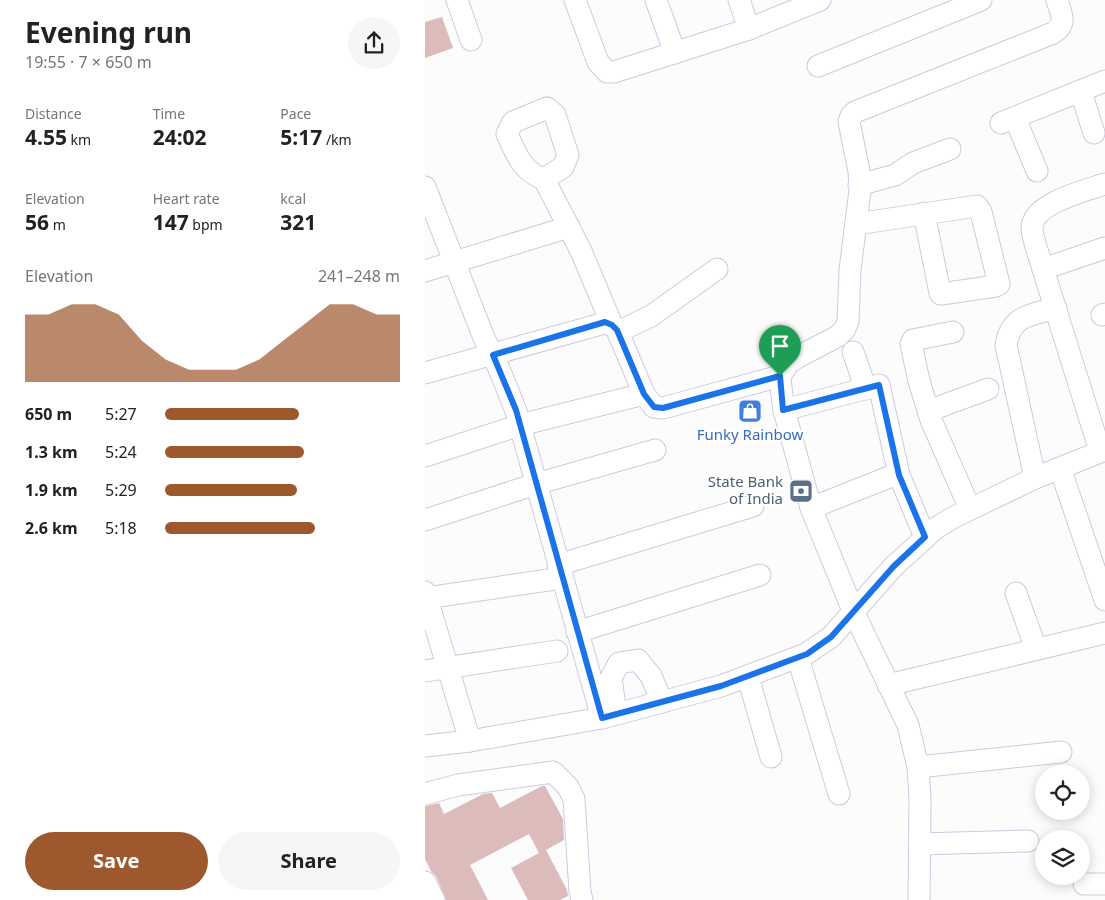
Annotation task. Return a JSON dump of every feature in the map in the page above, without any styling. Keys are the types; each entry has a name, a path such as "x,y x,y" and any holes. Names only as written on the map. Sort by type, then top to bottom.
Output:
{"street":[{"path":"457,0 471,40"},
{"path":"575,0 597,62 607,72 614,72 749,29 820,0"},
{"path":"656,0 675,53"},
{"path":"739,0 749,29"},
{"path":"818,66 981,0"},
{"path":"544,179 569,227 644,394 654,407 663,408 780,376 796,358 838,336 845,329 848,321 850,270 859,185 859,171 849,122 851,116 855,112 1053,33 1059,29 1063,19 1057,0"},
{"path":"1037,171 1008,120 1105,81"},
{"path":"1081,92 1094,134"},
{"path":"859,185 895,175 913,163 950,149"},
{"path":"425,746 470,741 609,716 721,686 798,658 831,637 894,566 925,537 952,518 1035,478 1103,450 1031,228 1033,221 1046,207 1056,201 1105,184"},
{"path":"425,187 484,338 516,410 577,632 609,716"},
{"path":"855,224 925,213 977,206 980,208 999,284 941,294 925,213"},
{"path":"425,271 569,227"},
{"path":"1043,269 1105,248"},
{"path":"615,329 651,316 717,269"},
{"path":"1035,478 1006,345 1008,334 1014,324 1024,317 1056,308"},
{"path":"425,373 605,322 615,329"},
{"path":"953,332 911,341 919,382 928,411 970,509"},
{"path":"853,352 865,388"},
{"path":"780,376 783,410 811,508 853,613 907,725 918,767 920,799 919,900"},
{"path":"783,410 879,385 899,475 925,537"},
{"path":"928,411 987,389"},
{"path":"425,456 520,425 644,394"},
{"path":"425,520 536,484 655,450"},
{"path":"1060,468 1105,600"},
{"path":"811,508 895,474 899,475"},
{"path":"470,741 426,596 560,572 753,506"},
{"path":"577,632 760,575"},
{"path":"1016,593 1036,649"},
{"path":"888,685 1105,633"},
{"path":"425,670 557,651"},
{"path":"798,658 839,794"},
{"path":"609,716 611,678 619,663 638,660 651,676 663,702"},
{"path":"748,677 771,757"},
{"path":"918,767 1061,752"},
{"path":"425,794 458,785 553,772 568,787 574,799 582,900"},
{"path":"920,844 1027,841"},
{"path":"425,882 434,900"},
{"path":"1090,884 1105,884"}],"building":[{"path":"442,17 453,48 425,58 425,22"},
{"path":"545,786 563,819 564,840 546,850 567,890 568,896 560,900 528,900 511,868 539,853 529,834 470,865 488,900 446,900 436,876 425,859 425,806 439,803 444,814 483,794 492,793 500,808"}],"place":[{"name":"Funky Rainbow","path":"750,411"},
{"name":"State Bank of India","path":"801,491"}],"route":[{"path":"605,322 617,330 644,394 654,407 663,408 780,376 783,410 879,385 899,475 925,537 894,566 831,637 807,654 769,670 721,686 602,718 516,410 493,355 605,322"}]}
